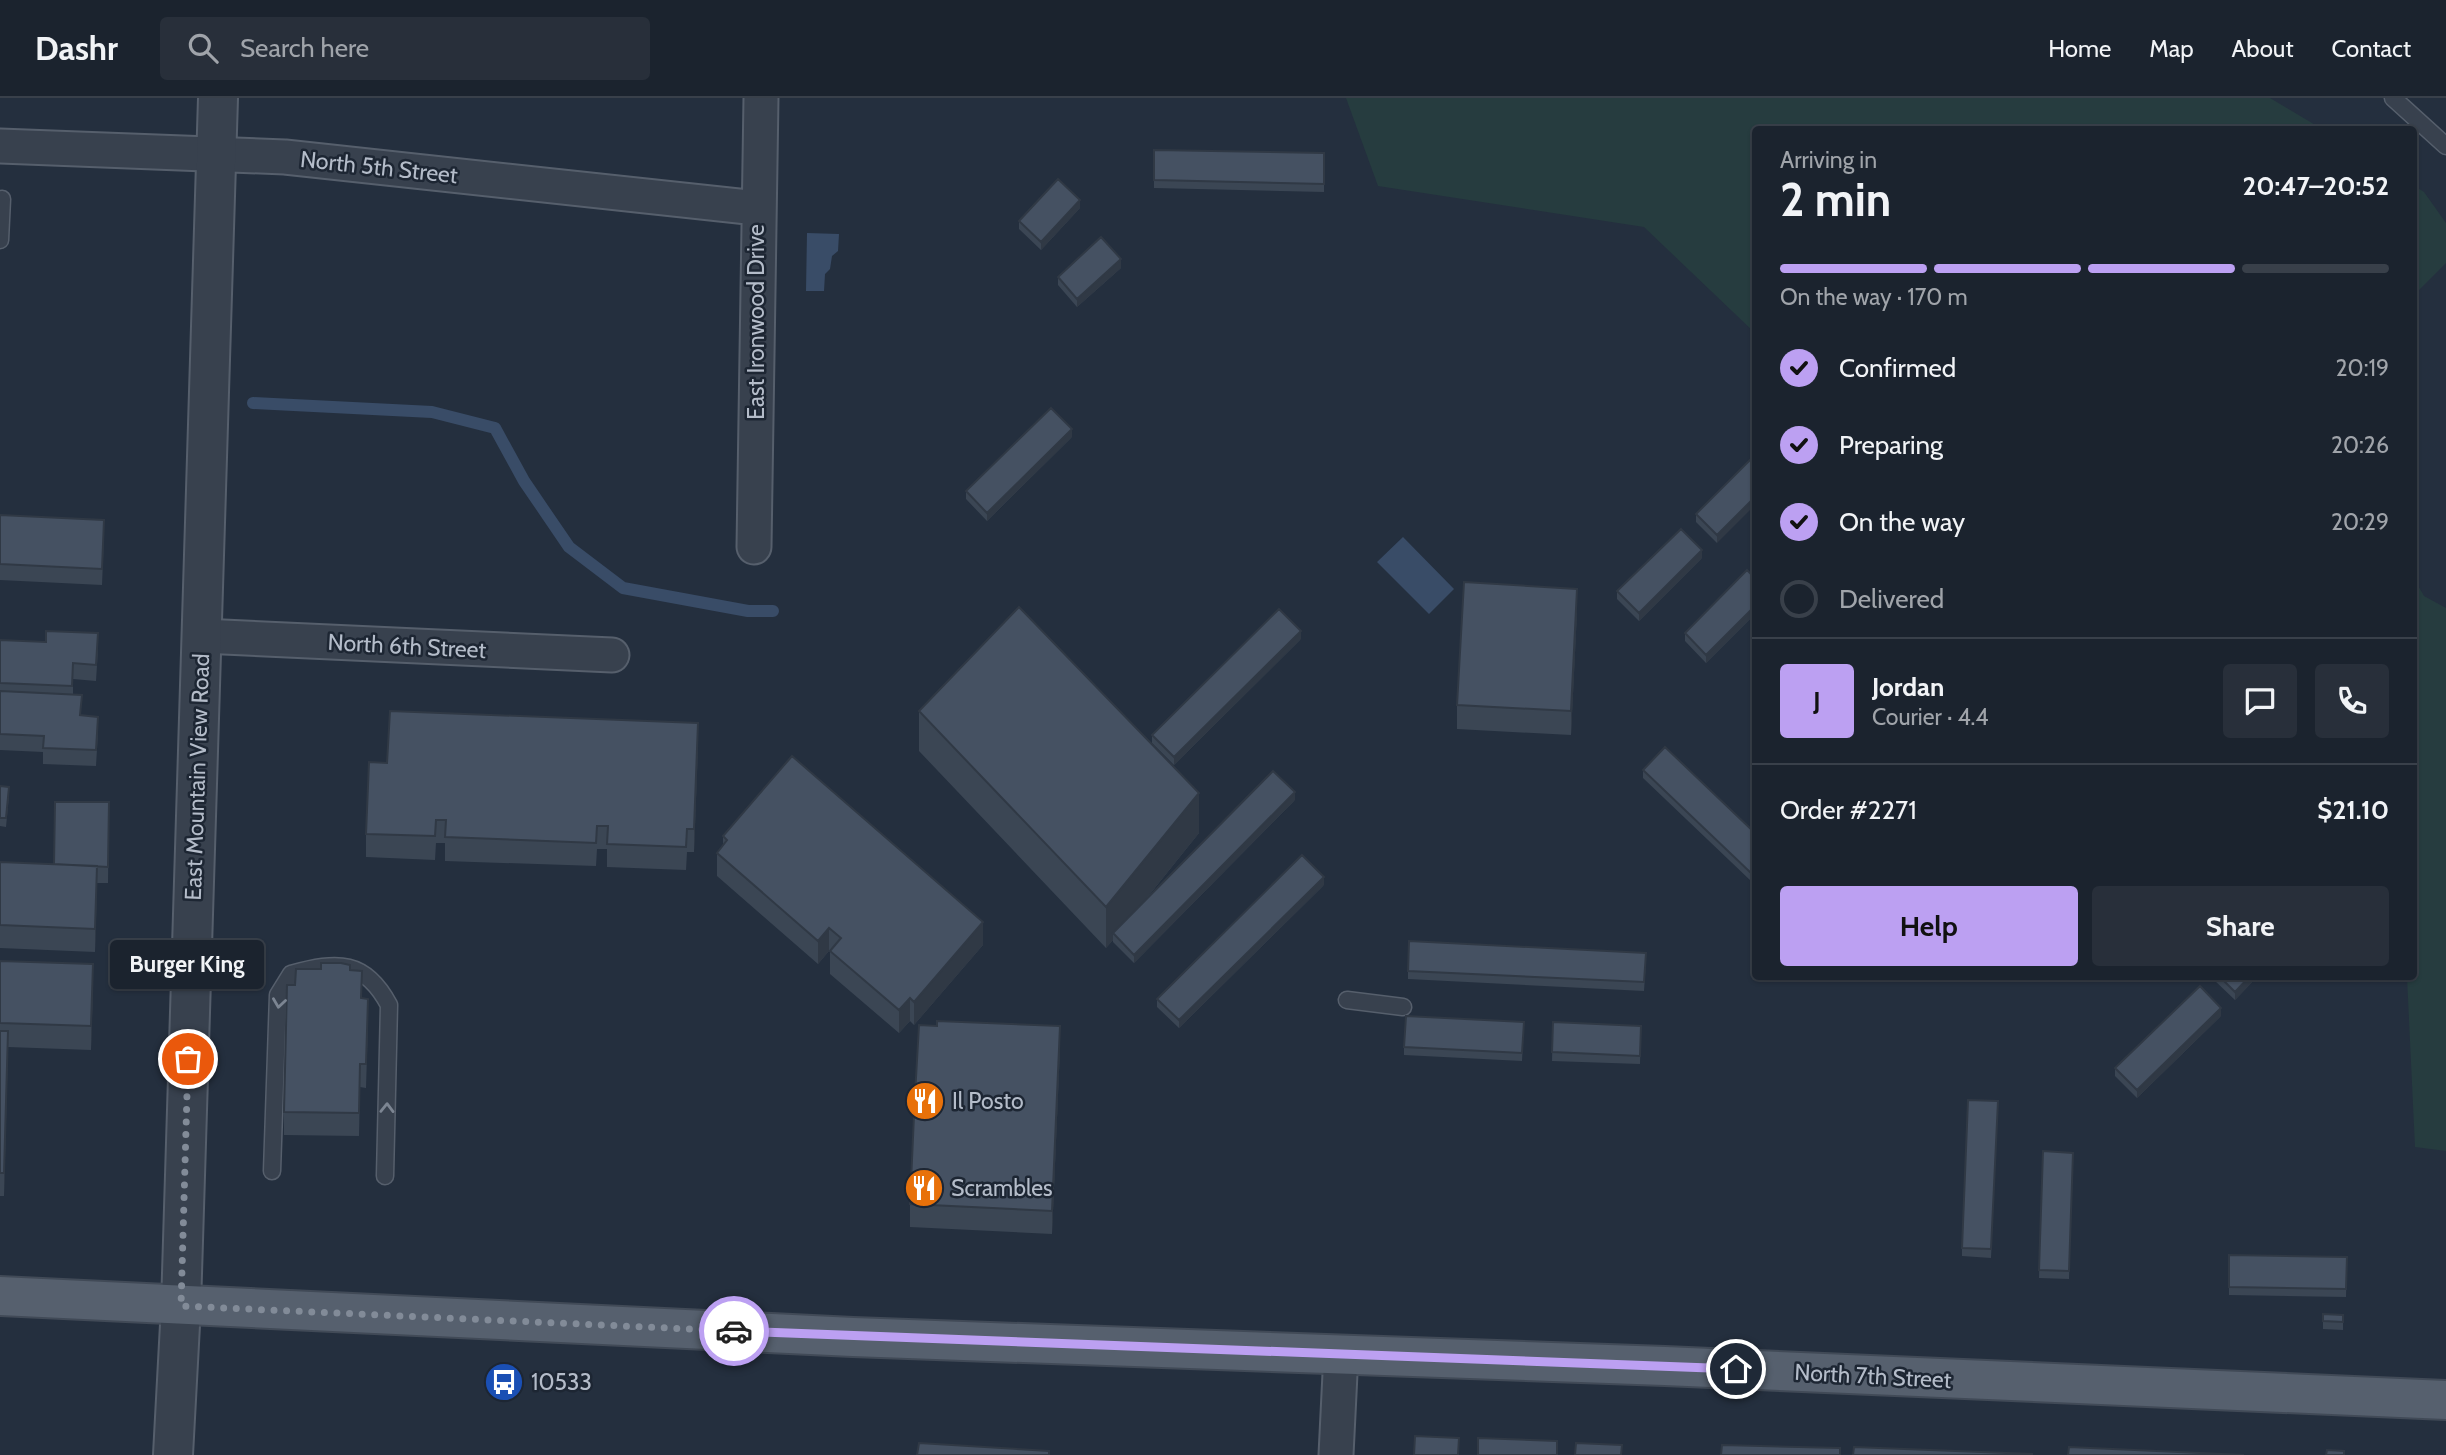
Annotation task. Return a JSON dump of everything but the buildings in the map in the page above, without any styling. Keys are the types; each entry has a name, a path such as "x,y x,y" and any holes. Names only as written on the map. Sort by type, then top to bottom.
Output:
{"main road":[{"name":"North 7th Street","path":"0,1296 853,1338 1341,1353 2446,1400"}],"street":[{"name":"East Mountain View Road","path":"173,1455 181,1306 218,98"},
{"name":"East Ironwood Drive","path":"754,547 757,208 761,98"},
{"name":"North 5th Street","path":"0,146 285,157 757,208"},
{"name":"North 6th Street","path":"202,636 612,655"},
{"path":"1336,1455 1341,1353"}],"lane":[{"path":"2393,98 2446,146"},
{"path":"0,240 2,199"},
{"path":"272,1171 278,995 291,974 313,968 340,966 368,974 377,983 389,1005 385,1176"},
{"path":"1348,1000 1403,1007"}],"green space":[{"path":"1346,98 2270,98 2317,126 1752,126 1752,330 1644,227 1378,186"},
{"path":"2417,188 2424,192 2446,223 2446,263 2417,292"},
{"path":"2417,584 2424,596 2446,608 2446,1151 2415,1147 2407,980 2417,980"}],"water":[{"path":"807,233 839,234 838,251 832,256 830,269 825,274 824,291 806,291"},
{"path":"1403,537 1454,589 1429,614 1377,562"}],"waterway":[{"path":"253,403 432,412 495,428 524,481 569,547 623,588 748,611 773,611"}],"way so far":[{"path":"188,1059 181,1306 734,1331"}],"place":[{"name":"Burger King","path":"188,1059"},
{"name":"Il Posto","path":"925,1101"},
{"name":"Scrambles","path":"924,1188"},
{"name":"10533","path":"504,1382"}],"route":[{"path":"734,1331 853,1338 1341,1353 1736,1369"}]}
